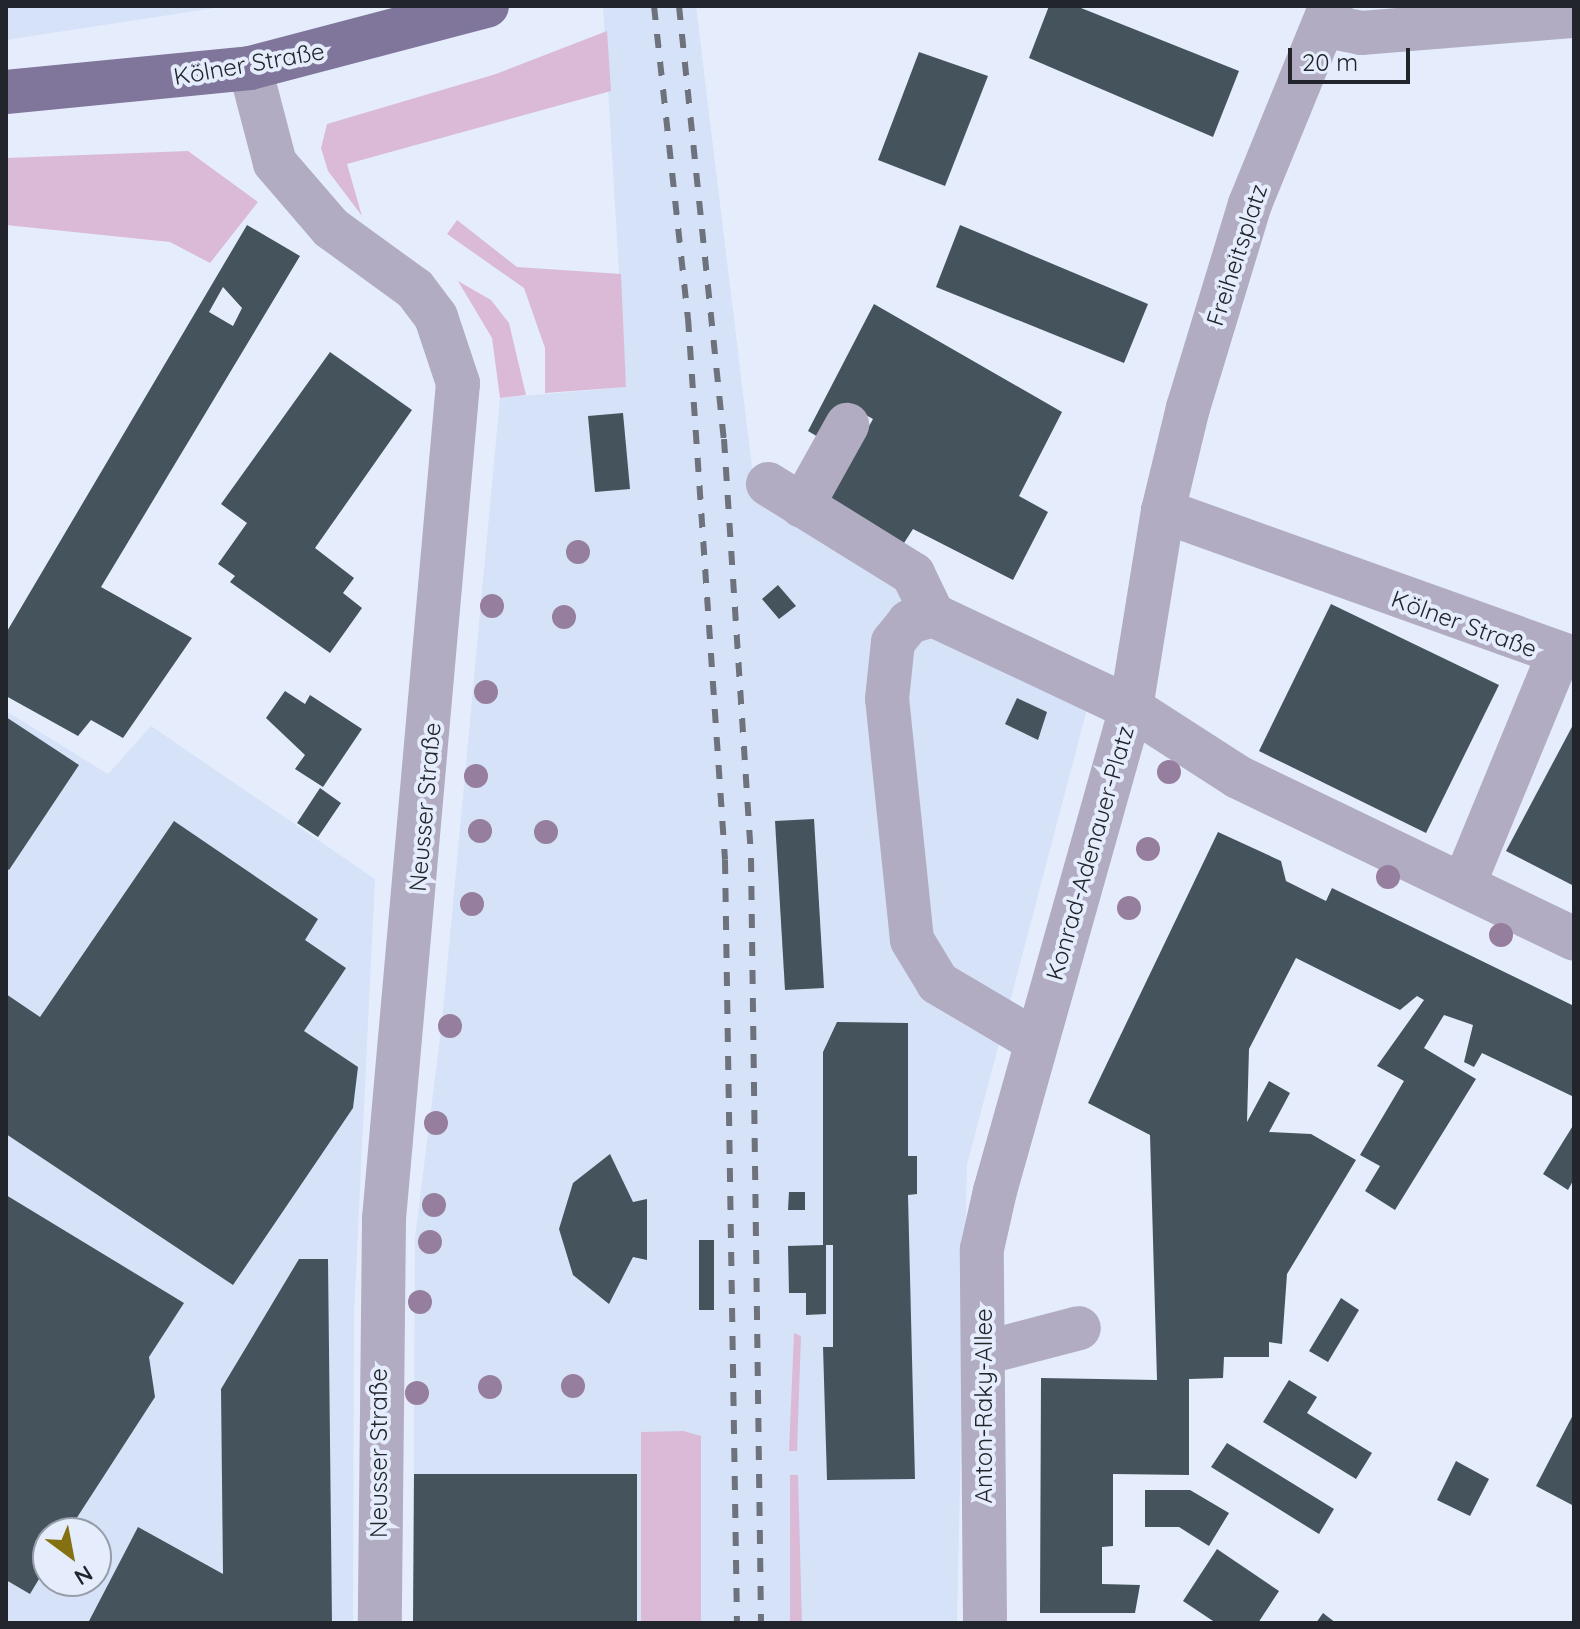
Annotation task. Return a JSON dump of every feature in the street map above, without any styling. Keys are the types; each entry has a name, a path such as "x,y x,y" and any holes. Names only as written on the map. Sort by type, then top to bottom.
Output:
{"main road":[{"name":"Kölner Straße","path":"6,92 250,68 487,6"}],"street":[{"path":"1329,16 1361,33 1574,16"},
{"name":"Freiheitsplatz","path":"1163,511 1250,204 1329,16"},
{"name":"Neusser Straße","path":"250,68 281,172 331,228 415,289 436,317 458,383 384,1219 380,1623"},
{"path":"847,425 785,495 913,574 933,615 1131,708 1238,777 1574,939"},
{"name":"Kölner Straße","path":"1163,511 1565,658 1450,878"},
{"name":"Konrad-Adenauer-Platz","path":"995,1191 1131,708 1163,511"},
{"path":"933,615 909,622 893,642 887,699 912,940 938,983 1036,1041"},
{"name":"Anton-Raky-Allee","path":"985,1623 982,1249 995,1191"},
{"path":"984,1353 1079,1328"}],"shaded area":[{"path":"6,6 228,6 6,40"},
{"path":"603,6 696,6 756,500 1096,675 967,1165 957,1623 413,1623 415,1238 442,1022 500,398 626,387"},
{"path":"607,31 611,91 347,164 362,216 328,171 321,148 327,124 496,74"},
{"path":"188,151 258,202 210,263 170,242 6,225 6,158"},
{"path":"457,220 517,267 621,274 626,387 545,393 545,348 524,288 447,234"},
{"path":"458,281 491,300 509,323 526,395 500,398 492,338"},
{"path":"6,711 108,774 151,726 375,879 354,1314 353,1623 6,1623"},
{"path":"794,1333 801,1336 797,1451 789,1451"},
{"path":"683,1431 701,1436 701,1623 641,1623 641,1432"},
{"path":"790,1475 798,1475 802,1623 790,1623"}],"building":[{"path":"1049,6 1076,6 1239,71 1213,137 1029,58"},
{"path":"919,52 988,76 945,186 878,160"},
{"path":"247,225 300,256 101,587 192,638 123,738 91,720 78,736 6,696 6,633","holes":["223,287 242,308 233,326 209,312"]},
{"path":"960,225 1148,304 1124,363 936,287"},
{"path":"874,304 1062,412 1019,496 1048,512 1013,580 913,529 904,543 828,499 873,419 846,404 825,441 808,431"},
{"path":"330,352 412,410 315,548 354,578 343,593 362,608 330,653 230,582 235,576 218,564 247,523 221,504"},
{"path":"623,413 630,489 595,492 588,416"},
{"path":"778,585 796,606 779,619 762,599"},
{"path":"1331,604 1499,685 1426,833 1259,751"},
{"path":"285,691 305,704 310,695 362,729 323,787 295,769 305,755 266,718"},
{"path":"1017,698 1047,712 1038,740 1005,724"},
{"path":"6,717 79,765 9,870 6,868"},
{"path":"1574,723 1574,886 1506,851"},
{"path":"320,788 341,803 318,837 297,823"},
{"path":"814,819 824,988 785,990 775,821"},
{"path":"174,821 318,919 305,940 346,968 304,1031 358,1067 353,1108 233,1285 6,1134 6,994 40,1017"},
{"path":"1218,832 1281,861 1286,881 1326,901 1332,888 1574,1006 1574,1097 1482,1053 1474,1067 1464,1062 1473,1025 1444,1015 1424,1048 1476,1079 1395,1210 1365,1191 1380,1166 1360,1155 1404,1081 1377,1066 1424,1000 1417,996 1400,1010 1296,958 1249,1049 1247,1122 1269,1081 1290,1093 1269,1132 1311,1134 1356,1160 1287,1274 1282,1344 1269,1342 1269,1357 1224,1357 1223,1378 1189,1379 1189,1475 1113,1474 1113,1546 1102,1547 1102,1584 1140,1585 1135,1613 1040,1613 1041,1378 1157,1380 1150,1135 1088,1103"},
{"path":"837,1022 908,1023 908,1156 917,1156 917,1194 908,1195 915,1479 827,1480 823,1347 833,1347 833,1245 826,1245 826,1314 806,1315 806,1293 789,1293 788,1246 823,1245 823,1052"},
{"path":"1574,1124 1574,1179 1568,1190 1543,1174"},
{"path":"610,1154 633,1202 647,1199 647,1260 633,1257 609,1304 573,1275 559,1229 573,1183"},
{"path":"789,1192 805,1192 805,1210 788,1210"},
{"path":"6,1195 184,1303 149,1357 155,1397 77,1517 32,1517 30,1594 6,1580"},
{"path":"699,1240 714,1240 714,1310 699,1310"},
{"path":"299,1259 328,1259 332,1623 88,1623 102,1597 112,1597 112,1577 138,1527 223,1574 221,1389"},
{"path":"1341,1298 1359,1310 1328,1362 1309,1351"},
{"path":"1289,1380 1317,1397 1307,1413 1372,1453 1356,1479 1263,1422"},
{"path":"1574,1413 1574,1506 1536,1486"},
{"path":"1227,1443 1334,1509 1319,1534 1211,1467"},
{"path":"1456,1461 1489,1479 1470,1516 1437,1500"},
{"path":"414,1474 637,1474 637,1623 413,1623"},
{"path":"1145,1490 1190,1490 1229,1513 1209,1546 1179,1527 1145,1527"},
{"path":"1217,1549 1279,1591 1258,1623 1216,1623 1183,1601"},
{"path":"1323,1613 1336,1623 1316,1623"}],"railway":[{"path":"654,6 688,318 725,860 737,1623"},
{"path":"679,6 724,439 751,858 761,1623"}]}
